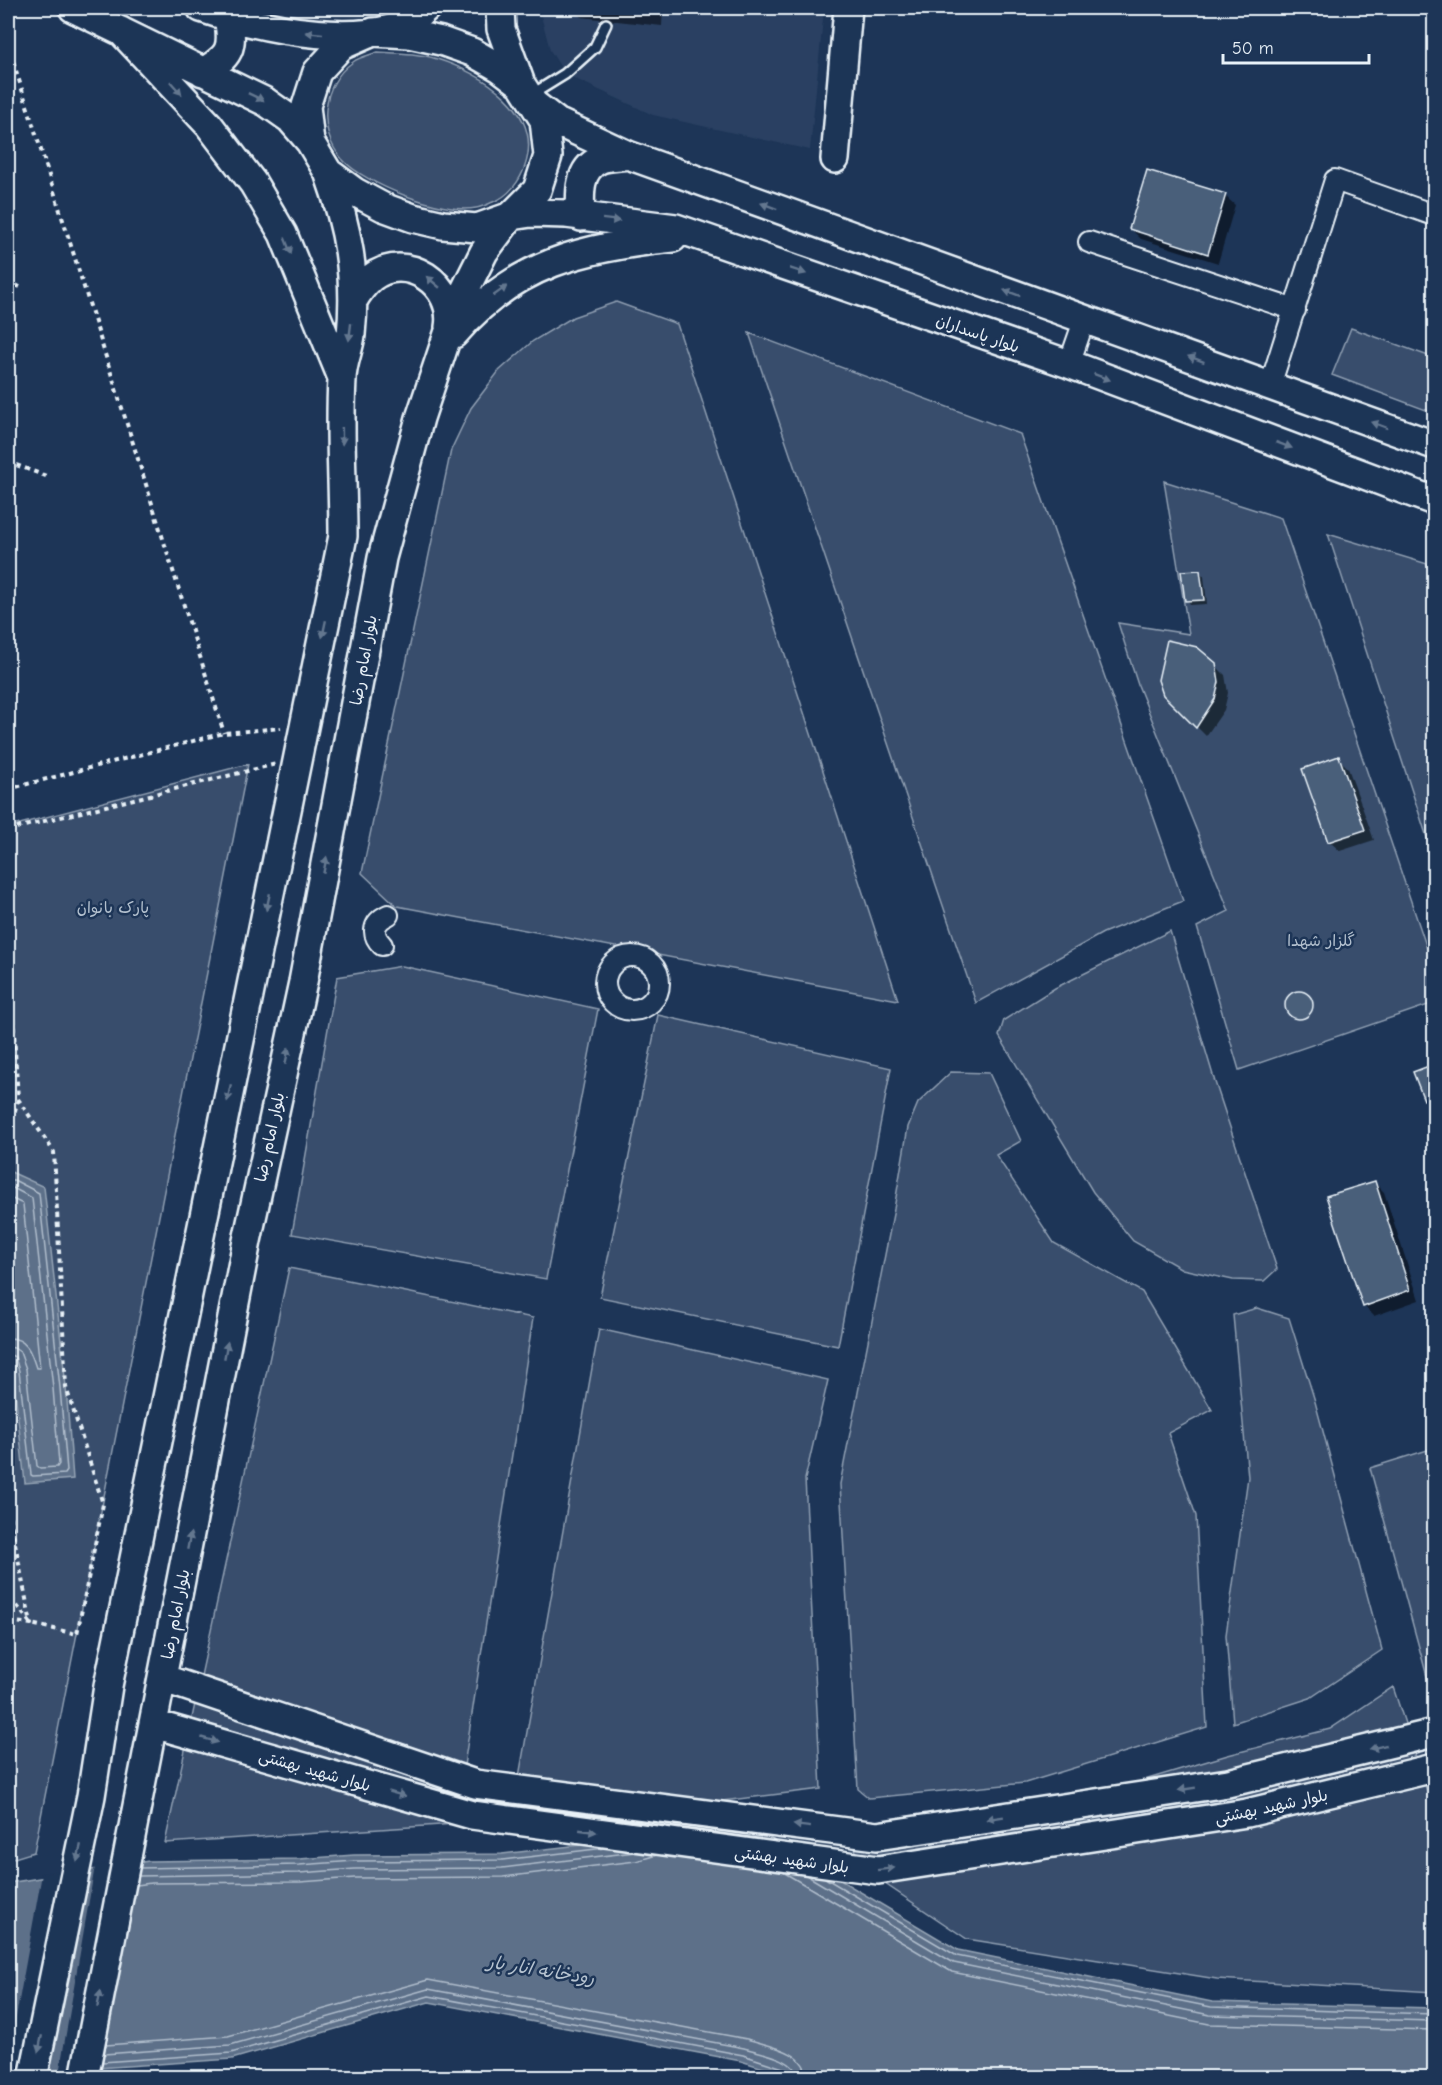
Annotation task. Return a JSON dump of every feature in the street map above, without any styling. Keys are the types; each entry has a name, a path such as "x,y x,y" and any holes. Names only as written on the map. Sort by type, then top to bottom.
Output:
{"main road":[{"path":"33,2078 91,1796 108,1686 343,536 342,378 350,337 353,301 351,257 343,214 328,172 310,142 290,119 266,102 73,8"},
{"path":"201,8 231,18 316,34 373,32 409,34 441,40 472,52 500,68 557,122 628,155 1434,445"},
{"path":"231,18 278,8"},
{"path":"310,142 306,106 317,72 341,46 373,32 391,29 409,21 426,8"},
{"name":"بلوار امام رضا","path":"84,2078 247,1242 303,982 382,558 420,418 464,292 484,252 512,216 537,190 548,156 544,120 528,95 501,29 500,8"},
{"path":"835,159 848,8"},
{"path":"203,72 220,62 228,51 232,36 231,18"},
{"path":"121,31 208,125 253,183 283,234 342,378"},
{"path":"582,217 580,192 583,177 589,168 599,160 628,155"},
{"path":"328,172 356,192 383,207 443,225 477,228 512,216"},
{"name":"بلوار پاسداران","path":"512,216 531,213 676,228 1069,364 1434,501"},
{"path":"446,340 474,311 503,288 541,266 579,253 644,241 697,236"},
{"path":"353,301 361,287 372,277 386,270 402,268 417,271 431,279 442,290 448,304 450,319 446,340"},
{"name":"بلوار شهید بهشتی","path":"162,1678 475,1784 877,1836 1228,1783 1434,1733"},
{"name":"بلوار شهید بهشتی","path":"154,1724 472,1815 878,1870 1247,1813 1433,1769"}],"street":[{"path":"1270,386 1278,339 1295,310 1335,180 1434,215"},
{"path":"1089,242 1295,310"},
{"path":"1069,364 1085,318"},
{"path":"382,945 375,938 374,928 379,919 388,915"}],"lane":[{"path":"528,95 565,74 595,47 606,24"}],"path":[{"path":"8,45 224,733"},
{"path":"8,282 20,287"},
{"path":"8,462 46,476"},
{"path":"8,789 224,733 304,725"},
{"path":"8,830 297,759"},
{"path":"8,937 18,1099 8,1138"},
{"path":"8,1042 15,1044"},
{"path":"8,1621 77,1634 103,1504 66,1387 54,1152 18,1099"},
{"path":"8,1508 30,1624"},
{"path":"8,1594 30,1624"}],"shaded area":[{"path":"539,8 824,8 810,150 653,115 565,74 550,50"}],"green space":[{"path":"378,52 415,54 454,65 490,85 505,97 526,128 529,146 523,172 509,192 478,208 444,207 385,187 353,169 342,159 334,148 326,122 329,95 342,71 355,60"},
{"path":"616,302 677,324 898,1000 397,906 362,873 451,450 471,408 499,371 533,341 573,317"},
{"path":"1351,328 1434,358 1434,413 1332,375"},
{"path":"749,333 1020,434 1183,901 1103,933 976,1003"},
{"name":"گلزار شهدا","path":"1164,481 1281,518 1434,969 1434,1003 1239,1070 1197,927 1229,911 1138,685 1118,623 1189,634"},
{"path":"1328,534 1434,566 1434,859"},
{"name":"پارک بانوان","path":"248,764 34,1852 8,1860 8,827"},
{"path":"1170,931 1215,1082 1277,1269 1264,1281 1233,1280 1182,1269 1133,1241 1093,1192 999,1036 1004,1020 1055,988"},
{"path":"402,966 598,1009 546,1279 292,1234 337,977"},
{"path":"658,1015 891,1068 838,1346 600,1297"},
{"path":"951,1072 989,1073 1021,1141 996,1155 1054,1243 1142,1292 1212,1410 1168,1433 1196,1516 1207,1727 1025,1783 869,1798 858,1789 840,1484 908,1127 918,1103"},
{"path":"289,1268 533,1318 455,1824 165,1843"},
{"path":"1257,1308 1289,1318 1314,1398 1382,1650 1310,1698 1233,1723 1226,1635 1248,1477 1233,1315"},
{"path":"599,1329 828,1380 805,1479 821,1789 510,1827"},
{"path":"1434,1448 1434,1702 1370,1468"},
{"path":"1393,1687 1434,1812 1434,1992 1217,1979 967,1939 860,1867 851,1833 1034,1813 1228,1755 1330,1729"}],"water":[{"path":"11,1172 44,1187 66,1387 73,1479 25,1483 13,1372 8,1350 8,1186"},
{"name":"رودخانه انار بار","path":"677,1826 756,1830 958,1950 1212,2002 1434,2008 1434,2078 792,2077 741,2061 429,2002 232,2059 8,2074 8,1883 149,1861 299,1859 354,1855 502,1854 632,1839"}],"pier":[{"path":"135,1860 98,2071 59,2074 95,1866"},
{"path":"79,1868 40,2075 8,2077 8,2061 42,1874"}],"building":[{"path":"605,8 648,8 647,12"},
{"path":"1147,170 1226,194 1208,254 1129,229"},
{"path":"1200,570 1204,600 1185,601 1181,571"},
{"path":"1167,640 1197,647 1216,663 1219,682 1215,699 1196,728 1163,695 1158,680"},
{"path":"1339,756 1365,830 1328,842 1302,769"},
{"path":"1299,991 1309,995 1313,1005 1309,1015 1299,1019 1289,1015 1285,1005 1289,995"},
{"path":"1434,1064 1434,1097 1424,1100 1413,1072"},
{"path":"1375,1181 1410,1290 1363,1307 1326,1196"}]}
